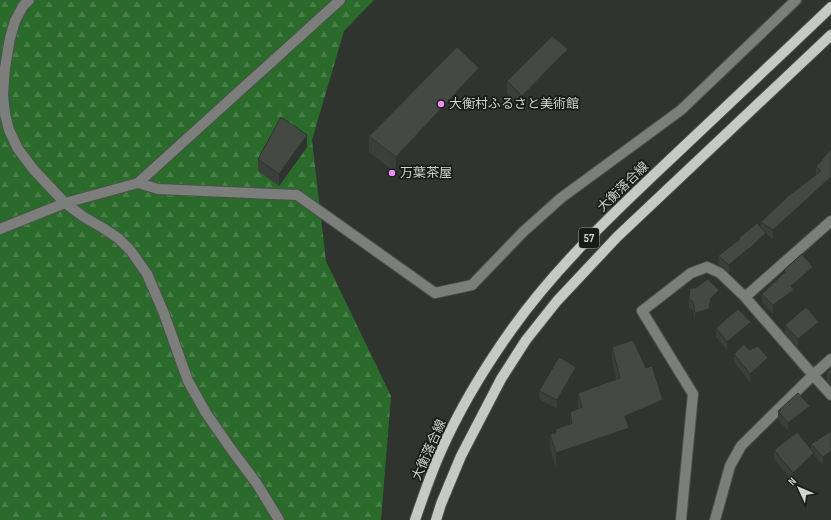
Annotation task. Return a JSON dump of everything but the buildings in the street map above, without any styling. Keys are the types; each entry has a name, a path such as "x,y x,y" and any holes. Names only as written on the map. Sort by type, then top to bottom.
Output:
{"main road":[{"name":"大衡落合線","path":"415,520 441,451 462,409 485,369 512,329 542,290 590,237 637,190 831,7"},
{"name":"57","path":"436,520 460,456 501,379 526,340 557,301 617,236 831,35"}],"street":[{"path":"29,0 23,6 15,20 10,38 5,68 3,95 5,114 9,130 18,149 34,170 65,203 84,217 118,238 131,251 147,274 163,311 188,381 206,413 257,484 279,520"},
{"path":"0,229 65,203 138,183 340,0"},
{"path":"138,183 158,189 297,195 435,293 472,285 523,232 561,198 681,110 796,0"},
{"path":"745,297 831,221"},
{"path":"681,520 693,394 642,311 691,273 707,267 720,273 745,297 831,395"},
{"path":"715,520 730,466 741,446 831,359"}],"green space":[{"path":"0,0 374,0 344,31 312,140 326,261 391,396 381,520 0,520"}],"place":[{"name":"大衡村ふるさと美術館","path":"441,104"},
{"name":"万葉茶屋","path":"392,173"}]}
